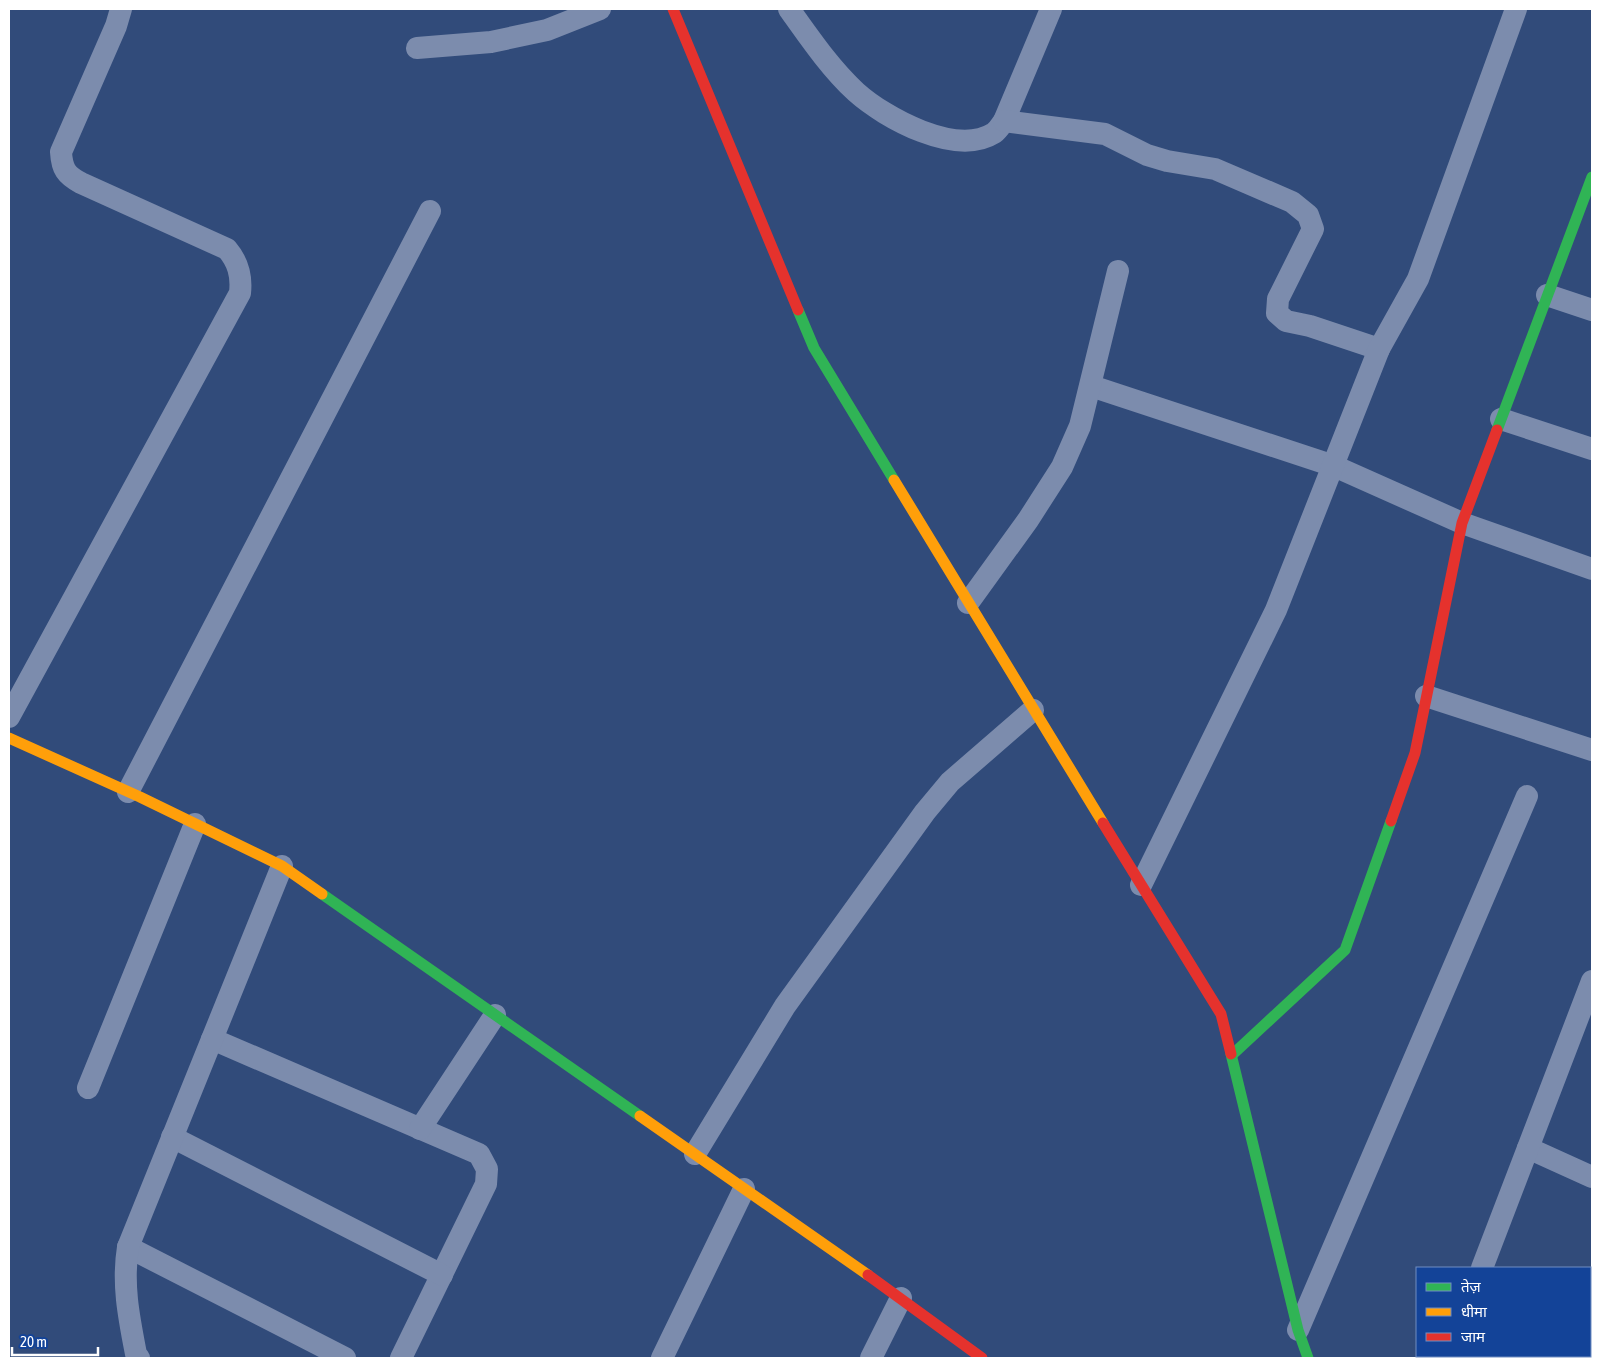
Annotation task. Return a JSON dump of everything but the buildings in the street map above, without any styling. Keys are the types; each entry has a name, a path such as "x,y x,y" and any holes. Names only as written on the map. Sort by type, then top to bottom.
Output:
{"street":[{"path":"9,717 235,305 240,288 238,267 227,248 81,183 67,175 61,165 61,152 116,26 121,9"},
{"path":"417,48 491,42 547,30 600,9"},
{"path":"673,9 814,348 1033,710 1221,1014 1298,1330 1308,1358"},
{"path":"790,9 849,84 885,114 934,137 956,140 978,138 995,133 1004,121 1051,9"},
{"path":"1141,885 1276,610 1379,349 1418,279 1516,9"},
{"path":"1004,121 1105,134 1147,155 1168,161 1215,169 1292,202 1308,215 1313,230 1278,299 1277,313 1286,321 1310,326 1379,349"},
{"path":"1232,1055 1345,950 1415,753 1462,523 1592,177"},
{"path":"128,792 430,211"},
{"path":"968,603 1049,489 1080,426 1118,271"},
{"path":"1547,295 1592,310"},
{"path":"1090,386 1334,466 1462,523 1592,570"},
{"path":"1501,419 1592,448"},
{"path":"1426,696 1592,750"},
{"path":"696,1154 785,1006 925,812 950,782 1033,710"},
{"path":"9,738 128,792 282,866 901,1298 982,1358"},
{"path":"1298,1330 1528,796"},
{"path":"88,1088 195,824"},
{"path":"139,1358 136,1354 124,1272 128,1247 282,866"},
{"path":"1482,1267 1592,981"},
{"path":"420,1129 495,1015"},
{"path":"212,1040 479,1154 487,1169 486,1184 401,1358"},
{"path":"172,1137 442,1275"},
{"path":"1528,1148 1592,1178"},
{"path":"662,1358 744,1189"},
{"path":"128,1247 345,1358"},
{"path":"871,1358 901,1298"}],"traffic: fast":[{"path":"1497,430 1592,177"},
{"path":"798,310 814,348 894,480"},
{"path":"1232,1055 1345,950 1391,821"},
{"path":"322,894 640,1116"},
{"path":"1231,1054 1298,1330 1308,1358"}],"traffic: slow":[{"path":"894,480 1103,823"},
{"path":"9,738 140,797 282,866 322,894"},
{"path":"640,1116 868,1275"}],"traffic: jam":[{"path":"673,9 798,310"},
{"path":"1391,821 1415,753 1462,523 1497,430"},
{"path":"1103,823 1221,1014 1231,1054"},
{"path":"868,1275 982,1358"}]}
